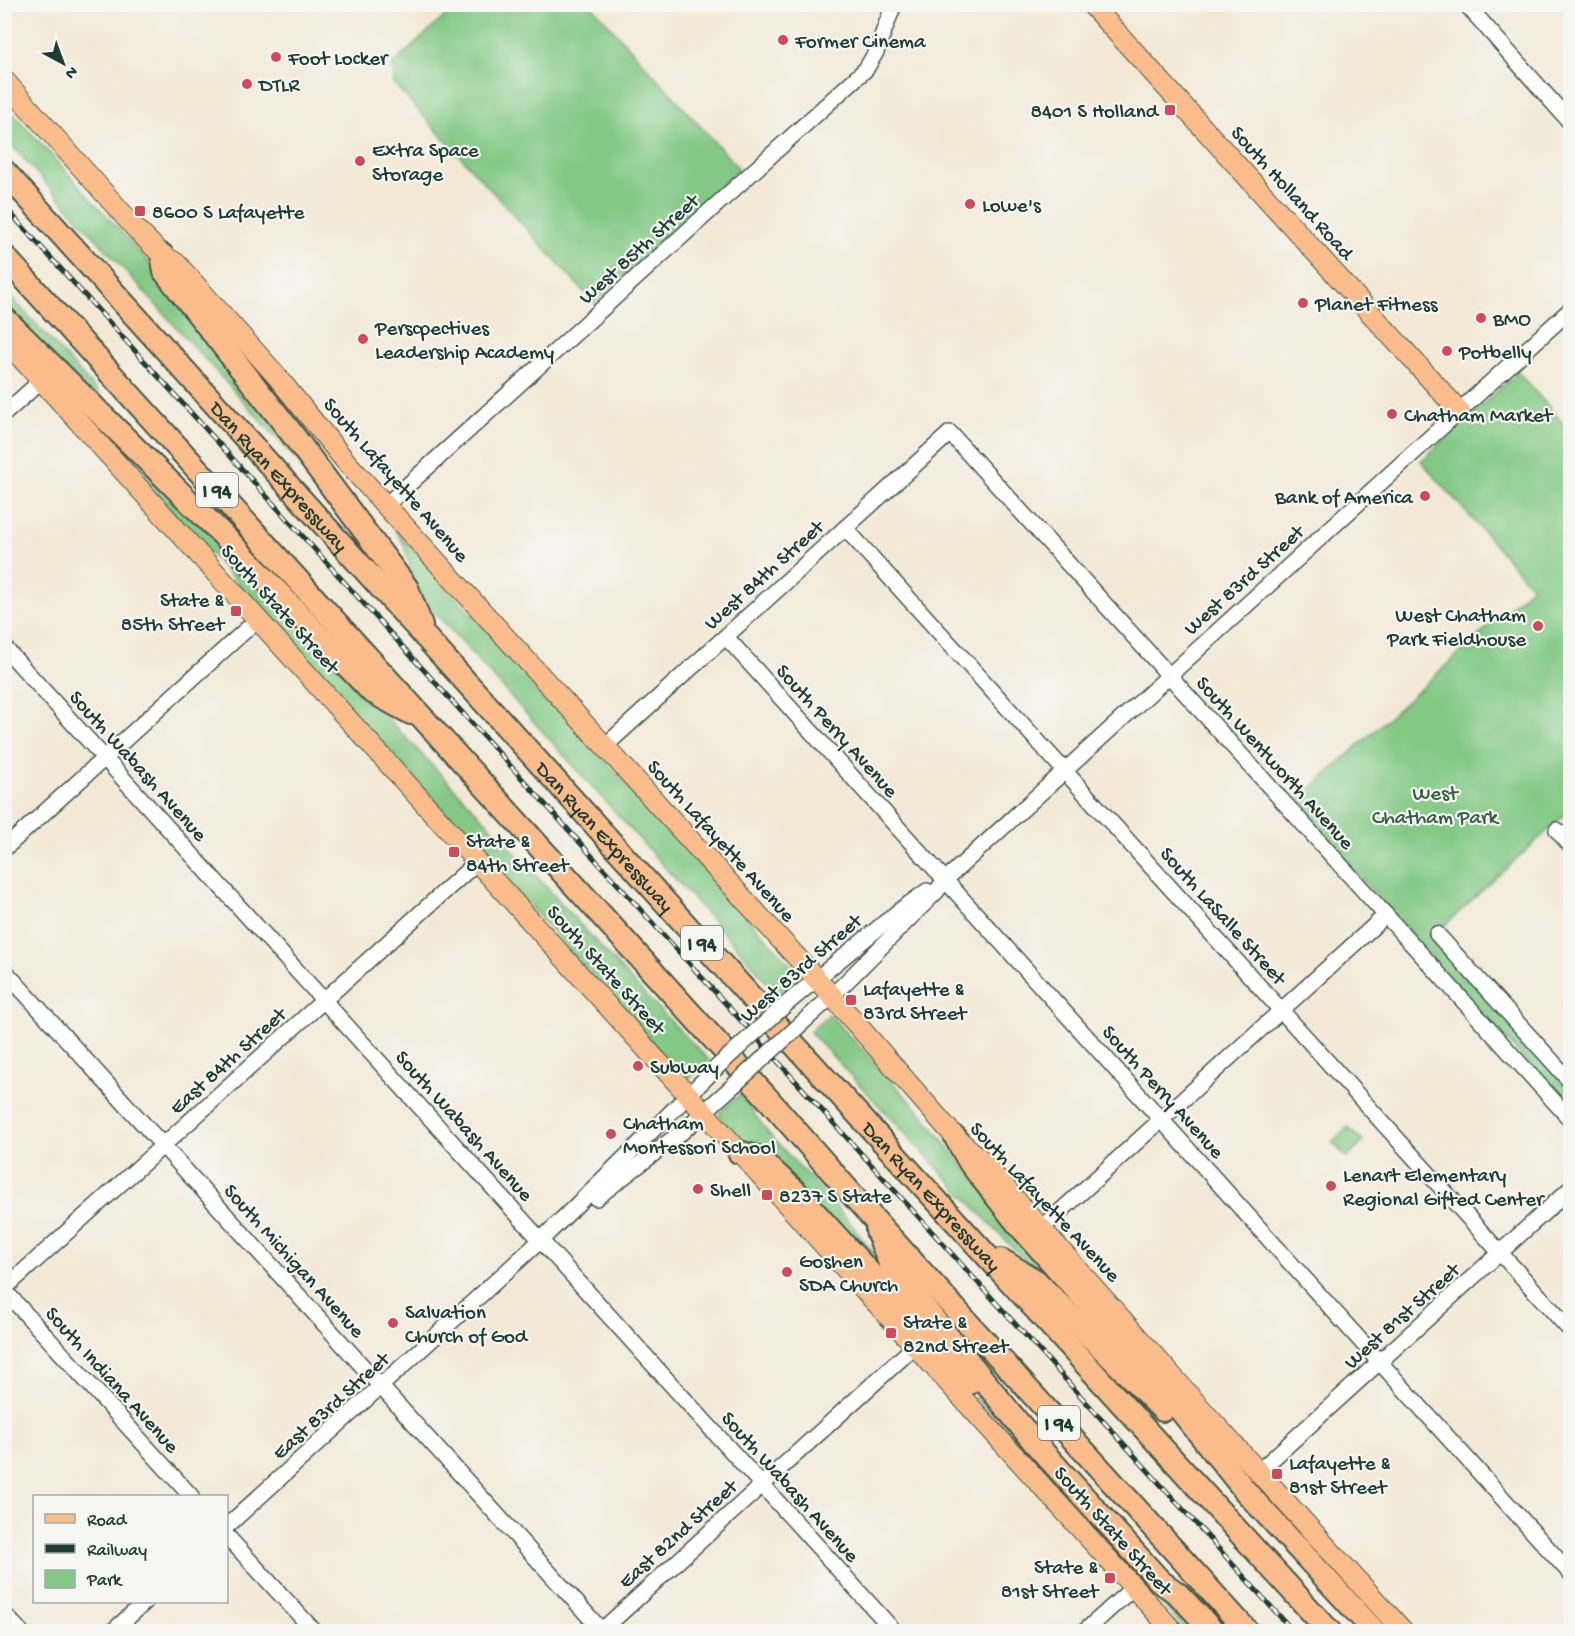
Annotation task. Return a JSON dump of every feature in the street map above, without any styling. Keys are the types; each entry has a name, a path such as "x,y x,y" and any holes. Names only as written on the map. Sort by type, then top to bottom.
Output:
{"highway":[{"name":"Dan Ryan Expressway","path":"4,171 1330,1632"},
{"path":"162,255 165,272 290,431 407,588 426,638"},
{"name":"I 94","path":"4,256 754,1082 870,1215 1248,1632"},
{"path":"4,318 232,545 371,691 429,724"},
{"path":"956,1138 970,1163 1018,1224 1158,1382 1247,1493 1372,1629"},
{"path":"739,1152 757,1158 797,1193 946,1359 1012,1425 1034,1442"},
{"path":"870,1215 892,1268 1034,1442 1160,1581 1178,1594 1214,1632"},
{"path":"980,1247 1036,1281 1103,1347 1221,1471 1247,1493"},
{"path":"1160,1581 1171,1601 1198,1632"}],"main road":[{"name":"South Holland Road","path":"1092,4 1460,412"},
{"name":"South Lafayette Avenue","path":"4,80 162,255 176,263 275,374 347,463 832,996 956,1138 978,1157 1258,1472 1404,1632"},
{"name":"South State Street","path":"4,339 1174,1632"}],"street":[{"name":"West 85th Street","path":"386,505 866,69 876,52 894,4"},
{"path":"1466,4 1570,122"},
{"name":"West 83rd Street","path":"688,1095 785,1005 899,911 945,879 1570,310"},
{"path":"4,414 42,380"},
{"name":"South Wentworth Avenue","path":"950,433 1570,1119"},
{"name":"West 84th Street","path":"605,746 950,433"},
{"name":"South LaSalle Street","path":"845,528 1570,1330"},
{"path":"4,849 258,619"},
{"name":"South Perry Avenue","path":"726,637 1570,1573"},
{"name":"South Wabash Avenue","path":"4,647 895,1632"},
{"path":"1557,830 1570,845"},
{"name":"East 84th Street","path":"4,1290 477,862"},
{"name":"West 83rd Street","path":"704,1112 832,996 936,892 945,879"},
{"path":"1041,1229 1386,915"},
{"path":"1437,934 1570,1081"},
{"name":"South Michigan Avenue","path":"4,970 602,1631"},
{"name":"East 83rd Street","path":"228,1525 542,1240 688,1095"},
{"name":"East 83rd Street","path":"542,1240 683,1131 704,1112"},
{"name":"West 81st Street","path":"1258,1472 1570,1189"},
{"name":"South Indiana Avenue","path":"4,1290 189,1495"},
{"name":"East 82nd Street","path":"602,1631 916,1345"},
{"path":"228,1537 315,1632"},
{"path":"1084,1632 1134,1587"},
{"path":"112,1632 144,1603"},
{"path":"4,1614 21,1632"}],"green space":[{"path":"458,4 591,5 739,169 594,303 394,84 393,64"},
{"path":"4,103 166,281 311,476 5,138"},
{"path":"4,289 155,455 5,310"},
{"path":"22,345 259,584 498,834 637,987 709,1060 690,1077 685,1078"},
{"name":"West Chatham Park","path":"1518,372 1570,431 1570,810 1432,937 1570,1090 1570,1110 1294,804 1532,587 1421,461"},
{"path":"393,527 796,971 798,980 778,998 752,964 430,607 415,585 404,544"},
{"path":"829,1014 923,1115 1028,1247 1158,1397 1006,1241 810,1032"},
{"path":"740,1094 769,1134 835,1205 962,1360 767,1159 726,1126 719,1113"},
{"path":"1348,1127 1363,1142 1347,1158 1332,1142"},
{"path":"976,1396 1068,1493 1190,1631 1186,1631 974,1398"}],"railway":[{"path":"4,206 1294,1632"}],"place":[{"name":"Former Cinema","path":"783,40"},
{"name":"Foot Locker","path":"276,57"},
{"name":"DTLR","path":"247,84"},
{"name":"8401 S Holland","path":"1170,110"},
{"name":"Extra Space Storage","path":"360,161"},
{"name":"Lowe's","path":"970,204"},
{"name":"8600 S Lafayette","path":"140,211"},
{"name":"Planet Fitness","path":"1303,303"},
{"name":"BMO","path":"1481,318"},
{"name":"Perscpectives Leadership Academy","path":"363,339"},
{"name":"Potbelly","path":"1447,351"},
{"name":"Chatham Market","path":"1392,414"},
{"name":"Bank of America","path":"1425,496"},
{"name":"State & 85th Street","path":"236,611"},
{"name":"West Chatham Park Fieldhouse","path":"1538,626"},
{"name":"State & 84th Street","path":"454,852"},
{"name":"Lafayette & 83rd Street","path":"851,1000"},
{"name":"Subway","path":"638,1066"},
{"name":"Chatham Montessori School","path":"611,1134"},
{"name":"Lenart Elementary Regional Gifted Center","path":"1331,1186"},
{"name":"Shell","path":"698,1189"},
{"name":"8237 S State","path":"767,1195"},
{"name":"Goshen SDA Church","path":"787,1272"},
{"name":"Salvation Church of God","path":"393,1323"},
{"name":"State & 82nd Street","path":"891,1333"},
{"name":"Lafayette & 81st Street","path":"1277,1474"},
{"name":"State & 81st Street","path":"1110,1578"}]}
